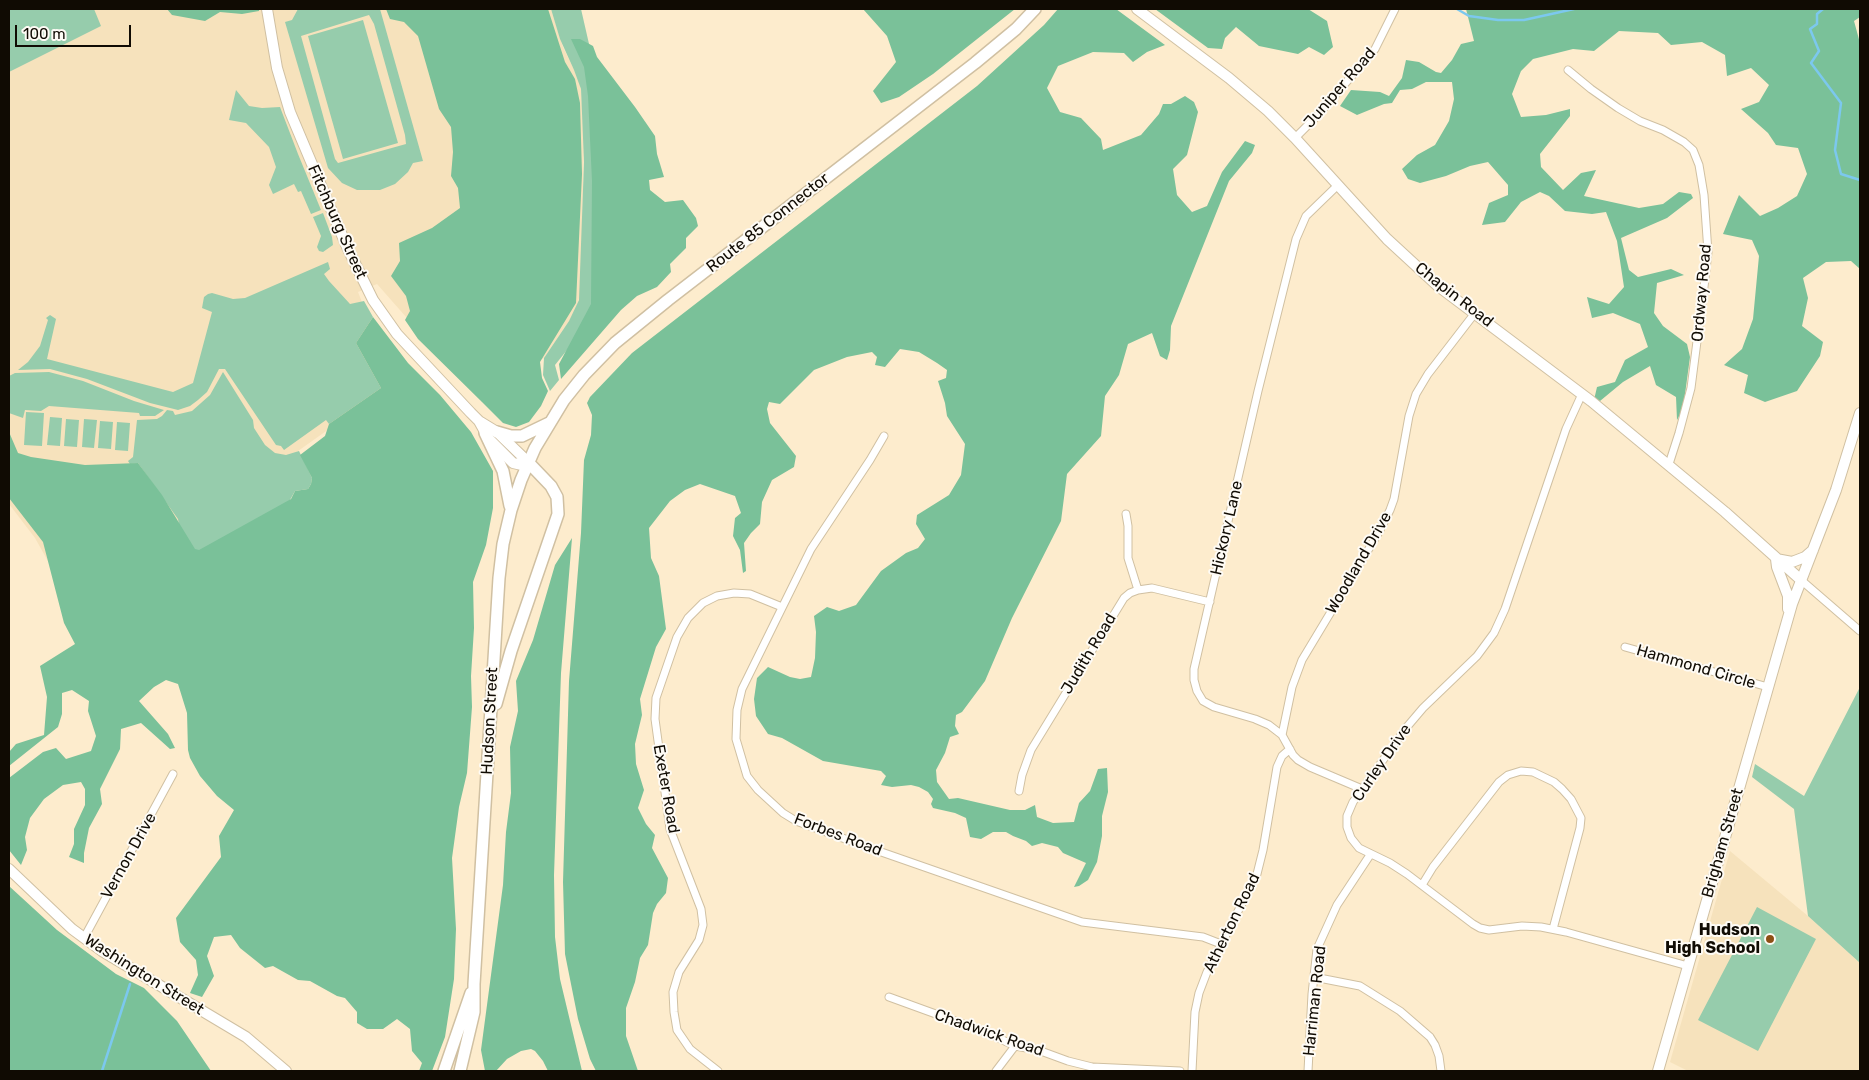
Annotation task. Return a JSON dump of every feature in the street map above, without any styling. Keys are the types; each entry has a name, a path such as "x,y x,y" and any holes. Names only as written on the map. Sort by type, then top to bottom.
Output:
{"main road":[{"name":"Route 85 Connector","path":"528,462 549,423 584,375 625,334 975,63 1036,9"},
{"path":"511,510 503,470 491,433 522,436 549,423"},
{"path":"489,742 503,677 558,514 556,497 551,486 528,462"},
{"name":"Hudson Street","path":"460,1071 474,1012 474,984 499,578 503,544 511,510 528,462"},
{"name":"Hudson Street","path":"444,1071 474,984"}],"street":[{"name":"Fitchburg Street","path":"267,9 277,68 290,112 366,287 380,311 397,334 491,433"},
{"name":"Chapin Road","path":"1137,9 1242,88 1295,138 1399,251 1438,286 1582,394 1669,464 1860,631"},
{"name":"Juniper Road","path":"1295,138 1317,116 1375,49 1395,9"},
{"name":"Ordway Road","path":"1568,70 1618,108 1684,142 1693,150 1700,165 1704,195 1707,261 1691,388 1669,464"},
{"name":"Hickory Lane","path":"1338,185 1306,216 1296,239 1262,373 1194,669 1194,680 1197,691 1204,701 1214,708 1262,722 1277,729 1293,755 1304,764 1362,789"},
{"name":"Woodland Drive","path":"1282,736 1292,687 1302,660 1379,532 1390,510 1394,499 1409,416 1416,394 1428,374 1475,313"},
{"name":"Curley Drive","path":"1582,394 1566,430 1505,609 1494,633 1477,656 1415,718 1362,789 1350,809 1347,827 1354,844 1370,855 1390,863 1480,928 1489,930 1522,926 1553,929 1688,966"},
{"name":"Brigham Street","path":"1658,1071 1789,615 1839,482 1860,413"},
{"path":"491,433 528,462"},
{"name":"Forbes Road","path":"884,436 811,549 742,689 736,726 736,739 747,776 758,790 783,813 796,821 818,829 1082,922 1203,937 1221,944"},
{"path":"1126,514 1128,558 1138,590 1159,589 1210,602"},
{"path":"1776,559 1792,562 1805,557 1814,549"},
{"name":"Brigham Street","path":"1776,559 1777,567 1788,596 1789,615"},
{"name":"Judith Road","path":"1020,791 1022,775 1031,750 1118,606 1130,593 1138,590"},
{"name":"Exeter Road","path":"718,1071 690,1049 678,1030 673,992 679,972 700,940 703,925 701,909 670,829 654,718 656,698 677,637 688,618 703,603 717,596 734,593 750,594 782,607"},
{"name":"Hammond Circle","path":"1624,646 1768,687"},
{"name":"Atherton Road","path":"1192,1071 1195,1012 1199,993 1207,972 1257,874 1264,850 1277,767 1282,756 1290,749"},
{"path":"1422,885 1499,782 1508,775 1533,772 1554,782 1562,789 1571,799 1580,818 1580,828 1553,929"},
{"name":"Vernon Drive","path":"84,938 174,774"},
{"name":"Harriman Road","path":"1308,1071 1314,978 1318,949 1330,919 1346,889 1370,855"},
{"name":"Washington Street","path":"9,869 84,938 126,967 246,1037 286,1071"},
{"path":"1314,978 1360,986 1400,1011 1432,1041 1439,1056 1441,1071"},
{"name":"Chadwick Road","path":"889,997 988,1033 1015,1046 1038,1050 1068,1061 1092,1067 1180,1071"},
{"path":"996,1071 1015,1046"}],"shaded area":[{"path":"9,9 551,9 563,47 578,78 581,89 584,140 581,290 577,306 569,321 544,358 473,393 377,284 358,292 373,330 398,380 291,456 82,622 35,538 9,504"},
{"name":"Hudson High School","path":"1730,851 1808,916 1860,963 1860,1071 1688,1071 1670,1062"}],"green space":[{"path":"9,9 94,9 101,26 9,72"},
{"path":"167,9 259,9 259,11 242,14 220,12 205,21 172,15"},
{"path":"298,9 380,9 423,161 413,163 408,172 395,184 380,190 357,190 342,183 328,168 285,22 292,20","holes":["369,15 374,24 406,144 338,163 335,159 301,36"]},
{"path":"386,9 548,9 565,62 575,79 580,103 582,174 576,303 540,362 542,378 548,391 541,406 529,422 516,427 503,423 418,339 405,320 410,311 406,296 391,276 400,261 399,243 432,228 460,208 458,188 451,176 453,152 451,127 439,109 418,36 404,22 390,19"},
{"path":"551,9 581,9 592,57 596,300 571,345 555,365 559,380 550,391 543,375 544,358 569,321 579,300 584,162 581,89 560,39"},
{"path":"863,9 1015,9 933,74 899,97 881,103 873,91 896,62 887,36"},
{"path":"1058,9 1116,9 1165,45 1147,52 1133,62 1124,53 1093,52 1058,66 1047,88 1060,112 1081,118 1101,139 1103,150 1141,135 1159,114 1163,104 1171,104 1185,96 1194,102 1198,112 1187,155 1173,169 1177,195 1192,212 1207,206 1222,172 1245,141 1255,145 1252,153 1229,181 1171,326 1170,350 1167,360 1160,356 1152,333 1128,344 1119,375 1105,396 1101,436 1067,474 1061,521 1012,618 985,681 962,712 956,715 955,726 959,734 950,737 945,753 936,770 937,782 949,799 958,798 1010,810 1025,810 1035,805 1037,817 1053,823 1074,822 1079,803 1090,791 1098,769 1107,768 1108,792 1102,816 1102,836 1097,862 1088,880 1074,887 1086,863 1063,853 1058,847 1042,843 1032,846 1026,841 1006,832 993,832 981,839 970,837 966,818 955,813 933,808 931,804 933,799 928,792 911,785 892,787 881,785 886,776 881,771 823,761 782,738 768,734 756,716 754,699 757,678 768,667 790,677 800,679 811,677 815,658 816,632 814,616 827,607 839,611 856,605 881,571 906,553 918,548 925,539 916,524 917,515 949,495 961,475 965,444 947,416 938,381 946,378 947,370 919,352 900,349 885,367 875,365 877,357 872,352 847,357 814,370 780,404 769,402 767,409 770,423 796,456 794,467 772,480 762,502 760,524 744,543 746,571 743,573 740,550 733,536 735,518 741,513 735,496 700,484 685,490 670,501 649,528 651,558 659,576 666,629 656,647 640,699 642,715 635,744 636,764 644,790 638,808 646,824 655,835 652,848 668,878 666,893 657,904 653,913 648,945 640,958 635,982 626,1008 626,1036 638,1071 596,1071 590,1059 578,1019 565,954 563,882 569,681 581,533 584,460 591,435 592,415 587,403 590,397 632,353 977,86 1044,25"},
{"path":"1155,9 1308,9 1327,21 1333,47 1324,55 1309,47 1298,54 1259,46 1236,27 1225,38 1222,49 1208,48"},
{"path":"1466,9 1860,9 1860,17 1854,21 1860,43 1860,269 1851,261 1826,262 1803,278 1808,298 1802,326 1823,342 1820,356 1797,391 1765,402 1744,393 1748,375 1724,365 1742,349 1753,319 1759,256 1752,240 1723,234 1739,195 1760,216 1778,208 1797,196 1807,174 1798,148 1776,145 1768,133 1741,109 1759,102 1769,85 1751,68 1727,76 1725,55 1702,42 1671,45 1658,33 1619,31 1594,51 1573,49 1533,59 1521,71 1512,94 1521,117 1546,115 1570,109 1570,116 1540,154 1541,167 1563,190 1581,173 1596,170 1584,196 1639,208 1663,204 1679,192 1691,194 1693,198 1667,218 1621,238 1629,270 1638,277 1671,269 1684,275 1657,283 1654,313 1663,326 1687,344 1690,357 1683,409 1677,420 1676,397 1656,385 1650,366 1623,382 1600,401 1594,400 1597,387 1615,382 1625,360 1648,347 1640,324 1613,313 1592,318 1587,297 1609,304 1624,287 1617,241 1606,212 1592,214 1565,211 1549,196 1540,192 1521,202 1505,222 1482,225 1489,203 1508,195 1508,185 1488,162 1420,183 1408,179 1402,169 1417,155 1435,145 1449,121 1454,99 1452,82 1426,82 1412,89 1400,90 1392,103 1384,104 1357,115 1340,106 1351,90 1380,92 1389,96 1402,78 1406,60 1419,62 1441,73 1452,60 1461,44 1474,41"},
{"path":"363,20 398,143 343,159 308,36"},
{"path":"571,39 580,39 593,46 597,57 655,136 657,154 664,177 649,180 650,190 665,202 683,200 696,218 698,226 686,238 686,248 670,264 671,272 657,287 637,296 621,310 561,379 559,364 591,304 592,181 588,96 584,67"},
{"path":"236,90 249,106 262,108 280,107 321,210 311,214 301,191 298,192 294,184 273,194 269,185 276,167 269,147 246,123 229,120"},
{"path":"323,213 333,245 323,252 319,251 317,247 321,236 313,217"},
{"path":"328,262 330,269 324,274 329,281 350,304 364,301 373,317 356,343 381,388 329,424 326,420 284,450 281,446 276,445 225,369 219,369 207,392 198,400 190,406 178,410 150,403 87,379 50,369 18,370 28,362 40,346 48,320 46,318 50,315 56,319 47,359 173,392 193,383 212,312 202,308 204,297 212,293 233,299 245,298"},
{"path":"373,317 408,363 440,395 471,432 493,471 493,508 486,545 473,582 472,707 467,773 459,807 452,858 456,929 454,979 445,1037 432,1071 419,1071 422,1063 412,1051 410,1029 397,1019 383,1029 367,1029 357,1023 357,1012 345,998 337,996 310,981 298,980 273,966 265,968 240,948 231,935 214,937 207,956 214,976 202,997 190,993 198,975 196,960 180,942 176,918 221,857 219,836 234,810 217,796 200,776 190,758 187,713 178,684 166,680 154,687 139,701 168,734 175,748 170,749 141,723 121,729 120,749 100,789 102,804 89,828 84,863 69,857 74,844 74,829 85,805 85,789 81,782 63,785 44,799 30,818 25,837 27,850 21,865 9,850 9,778 43,752 56,748 66,759 91,751 96,736 88,711 89,701 72,690 62,693 62,714 58,727 9,766 9,752 16,744 44,735 47,697 40,666 75,644 64,623 43,542 9,498 9,432 18,453 31,457 85,465 138,463 162,495 195,549 199,550 291,499 295,491 308,489 312,478 300,455 325,436 329,424 381,388 356,343"},
{"path":"49,372 83,381 134,401 164,410 155,416 140,416 139,413 49,406 41,411 25,410 23,418 9,413 9,376 15,373"},
{"path":"223,372 253,420 254,428 265,445 275,453 286,455 299,451 312,478 308,489 295,491 200,659 178,519 138,463 130,464 128,461 133,457 137,420 157,419 167,410 173,411 175,415 192,411 210,395"},
{"path":"26,412 44,413 42,446 24,445"},
{"path":"50,417 62,418 60,446 47,445"},
{"path":"66,419 79,420 77,447 64,446"},
{"path":"84,419 97,420 94,448 82,447"},
{"path":"100,421 113,422 111,449 98,448"},
{"path":"117,422 130,423 128,451 115,450"},
{"path":"572,538 561,673 554,875 555,937 560,979 582,1071 548,1071 543,1061 531,1049 521,1051 507,1059 496,1071 485,1071 481,1050 503,885 506,832 511,793 510,747 518,711 516,681 533,640 555,565"},
{"path":"1860,687 1860,963 1808,916 1794,809 1752,777 1755,764 1804,796"},
{"path":"9,886 57,930 116,974 144,988 177,1021 211,1071 9,1071"},
{"path":"1757,907 1816,939 1758,1051 1698,1020"}],"waterway":[{"path":"1457,9 1469,16 1498,20 1524,20 1574,9"},
{"path":"1823,9 1817,14 1817,24 1810,29 1819,51 1811,63 1841,103 1835,150 1841,174 1860,180"},
{"path":"102,1071 130,984"}],"place":[{"name":"Hudson High School","path":"1770,939"}]}
